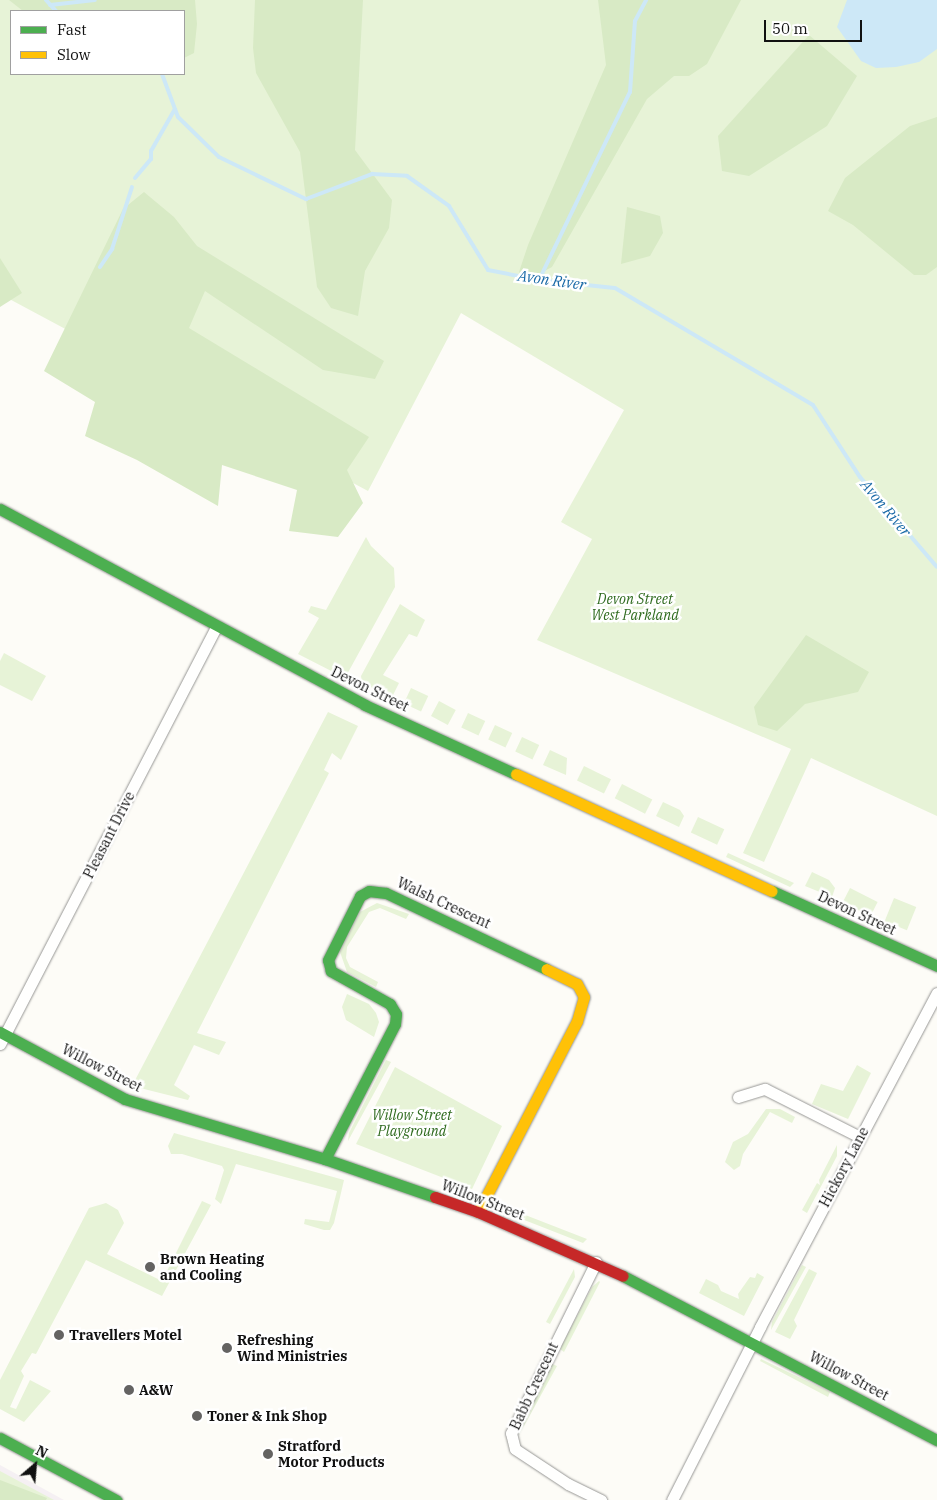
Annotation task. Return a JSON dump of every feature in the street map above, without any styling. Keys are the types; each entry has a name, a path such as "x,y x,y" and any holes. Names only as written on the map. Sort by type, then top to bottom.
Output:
{"street":[{"name":"Devon Street","path":"0,509 365,705 937,966"},
{"name":"Pleasant Drive","path":"2,1037 217,626"},
{"name":"Walsh Crescent","path":"325,1159 395,1024 396,1014 390,1004 331,971 328,960 360,896 369,891 386,893 574,982 584,997 577,1021 478,1212"},
{"name":"Hickory Lane","path":"752,1343 937,993"},
{"name":"Willow Street","path":"2,1037 125,1099 325,1159 478,1212 596,1262 937,1440"},
{"path":"738,1097 765,1089 860,1137"},
{"name":"Babb Crescent","path":"596,1262 511,1433 515,1449 568,1484 601,1500"},
{"path":"672,1500 752,1343"},
{"path":"0,1438 116,1500"}],"shaded area":[{"path":"0,1465 64,1500 0,1500"}],"green space":[{"name":"Devon Street West Parkland","path":"0,0 937,0 937,816 811,758 764,862 743,853 791,749 537,640 592,539 561,522 624,410 461,313 368,491 0,294"},
{"path":"9,0 195,0 197,24 194,53 185,58 185,10 22,10"},
{"path":"255,0 363,0 355,150 392,200 389,228 365,271 358,316 331,308 317,287 300,152 256,73 253,48"},
{"path":"598,0 741,0 707,64 689,76 674,76 647,99 552,267 523,282 519,272 528,245 606,65"},
{"path":"809,35 857,76 827,126 749,176 722,171 718,136"},
{"path":"937,117 937,267 926,275 914,275 853,225 828,211 845,178 910,126"},
{"path":"144,192 174,217 197,246 384,361 375,379 323,370 205,291 189,328 369,437 347,470 363,503 338,537 289,531 297,490 222,465 218,506 137,460 85,436 95,402 44,371 123,209"},
{"path":"627,207 660,216 663,233 650,256 621,264"},
{"path":"0,258 22,293 0,307"},
{"path":"366,537 371,546 394,568 395,587 345,678 298,654 319,618 308,612 311,606 326,610"},
{"path":"400,604 425,620 417,637 409,634 383,675 399,683 392,697 362,683 361,676"},
{"path":"806,635 869,672 858,692 805,704 777,731 758,725 754,707"},
{"path":"4,653 46,676 32,701 0,685 0,661"},
{"path":"411,688 428,696 421,711 404,703"},
{"path":"439,701 456,710 448,725 431,716"},
{"path":"328,712 358,726 341,760 332,753 324,770 329,773 197,1033 226,1042 219,1055 194,1045 174,1085 190,1096 188,1100 132,1086"},
{"path":"468,713 485,721 478,736 461,728"},
{"path":"495,725 512,733 505,748 488,740"},
{"path":"522,737 539,745 532,760 515,752"},
{"path":"550,750 567,758 566,775 543,765"},
{"path":"584,766 611,779 604,794 577,780"},
{"path":"622,784 652,799 645,814 615,798"},
{"path":"663,802 680,810 684,816 679,827 656,816"},
{"path":"698,817 724,829 717,845 691,832"},
{"path":"728,853 794,883 790,887 726,857"},
{"path":"812,872 829,880 835,888 832,897 805,886"},
{"path":"850,888 878,902 870,916 843,902"},
{"path":"894,898 916,907 907,930 885,921"},
{"path":"377,903 409,914 406,919 380,908 369,912 347,947 346,958 350,967 378,982 376,987 347,972 340,952 360,912"},
{"path":"347,994 369,1004 376,1013 379,1022 374,1037 346,1020 342,1007"},
{"path":"386,1060 391,1062 348,1141 349,1133"},
{"path":"857,1065 871,1073 848,1119 812,1104 821,1084 843,1091"},
{"name":"Willow Street Playground","path":"395,1067 502,1126 472,1189 356,1144"},
{"path":"766,1109 780,1109 795,1117 792,1123 770,1112 743,1154 740,1166 734,1170 725,1162 733,1142 748,1134"},
{"path":"174,1133 344,1180 334,1223 330,1230 304,1224 305,1219 329,1222 337,1191 236,1164 221,1204 215,1199 224,1170 222,1166 182,1154 171,1154 168,1146"},
{"path":"837,1145 837,1156 807,1213 802,1210 817,1183 820,1185 819,1180"},
{"path":"202,1201 211,1205 162,1296 86,1260 36,1354 32,1353 21,1371 24,1376 10,1407 16,1409 30,1380 51,1391 24,1422 0,1409 0,1380 89,1208 106,1203 118,1210 124,1223 107,1254 162,1281"},
{"path":"503,1206 587,1239 583,1243 509,1214"},
{"path":"802,1265 806,1267 771,1330 772,1322"},
{"path":"574,1269 575,1277 550,1324 546,1322"},
{"path":"809,1269 817,1273 794,1320 797,1326 790,1339 775,1332"},
{"path":"757,1273 764,1277 744,1316 699,1293 706,1279 718,1285 721,1291 739,1299 738,1294 750,1277 755,1278"},
{"path":"599,1281 564,1352 560,1349 592,1287"},
{"path":"761,1359 830,1392 828,1397 760,1361"},
{"path":"552,1364 557,1366 519,1435 520,1427"},
{"path":"0,1471 13,1478 54,1500 0,1500"},
{"path":"0,1480 47,1498 46,1500 0,1500"}],"water":[{"path":"847,0 937,0 937,49 919,62 896,67 876,68 861,61 837,27"}],"waterway":[{"name":"Avon River","path":"46,0 55,10"},
{"path":"50,5 95,0"},
{"path":"539,280 630,92 635,21 646,0"},
{"name":"Avon River","path":"162,75 178,117 219,157 306,199 372,174 407,176 449,206 488,270 539,280 615,288 813,405 860,477 937,567"},
{"path":"135,178 151,159 151,151 175,109"},
{"path":"100,267 112,249 132,187"}],"traffic: fast":[{"path":"0,509 365,705 516,774"},
{"path":"325,1159 395,1024 396,1014 390,1004 331,971 328,960 360,896 369,891 386,893 546,969"},
{"path":"772,891 937,966"},
{"path":"0,1032 125,1099 325,1159 435,1197"},
{"path":"623,1276 937,1440"},
{"path":"0,1438 116,1500"}],"traffic: slow":[{"path":"516,774 772,891"},
{"path":"478,1212 577,1021 584,997 577,984 546,969"}],"traffic: jam":[{"path":"435,1197 478,1212 623,1276"}],"place":[{"name":"Brown Heating and Cooling","path":"150,1267"},
{"name":"Travellers Motel","path":"59,1335"},
{"name":"Refreshing Wind Ministries","path":"227,1348"},
{"name":"A&W","path":"129,1390"},
{"name":"Toner & Ink Shop","path":"197,1416"},
{"name":"Stratford Motor Products","path":"268,1454"}]}
